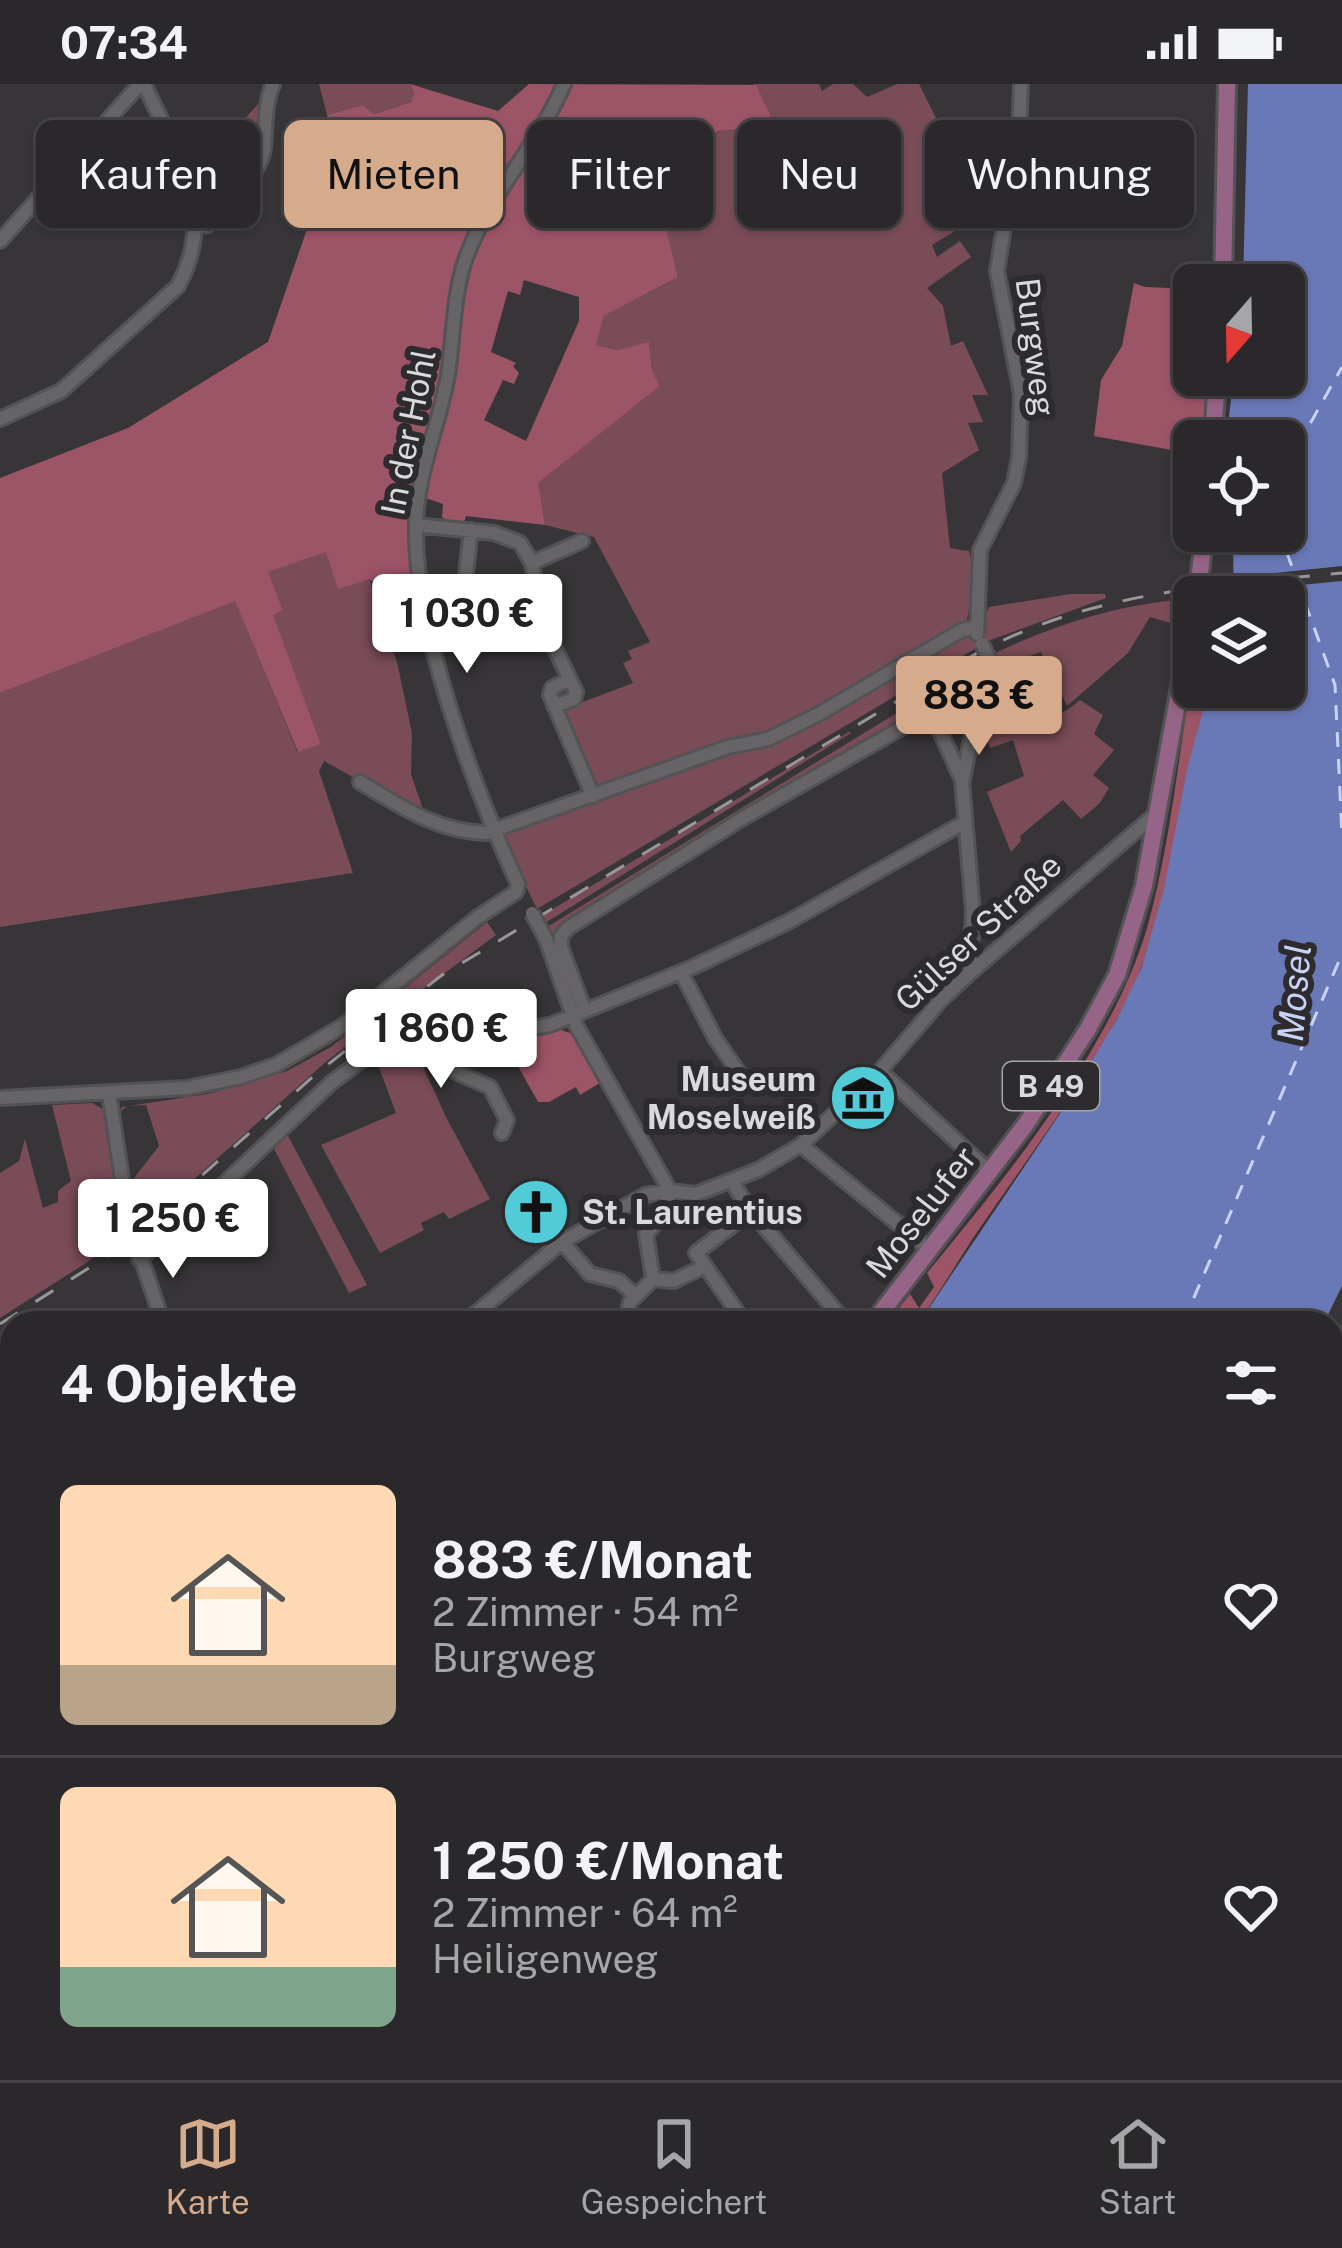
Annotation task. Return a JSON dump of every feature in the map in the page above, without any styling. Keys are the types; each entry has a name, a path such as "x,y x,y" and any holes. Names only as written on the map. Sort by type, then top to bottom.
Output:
{"main road":[{"path":"1223,264 1227,84"},
{"name":"B 49","path":"1157,813 1176,708"},
{"name":"Moselufer","path":"882,1311 990,1172 1060,1073 1109,991 1141,901 1157,813"}],"street":[{"path":"0,241 142,84 159,120"},
{"path":"260,161 273,84"},
{"name":"In der Hohl","path":"564,84 547,121 467,253 447,382 418,498 416,525 440,671 513,885 547,939 578,1012"},
{"name":"Burgweg","path":"930,710 987,678 992,669 976,627 982,542 1011,489 1019,457 1021,394 997,272 1019,134 1021,84"},
{"path":"0,418 61,391 178,286 194,249 197,228"},
{"path":"416,525 516,540 532,563 540,616 570,680 552,688 550,695 593,796"},
{"path":"466,573 472,530"},
{"path":"532,563 582,541"},
{"path":"359,782 440,826 494,831 728,747 768,739 962,630 976,627"},
{"path":"970,973 974,939 962,780 980,695"},
{"path":"653,1279 646,1234 665,1214 670,1191 578,1012 561,936 572,924 729,826 930,710 962,780"},
{"name":"Gülser Straße","path":"479,1311 562,1242 645,1195 670,1191 693,1195 732,1182 801,1145 880,1071 941,1000 1157,813"},
{"path":"140,1258 332,1083 389,1040 410,1033 537,1029 681,972 788,922 965,822"},
{"path":"0,1098 212,1084 291,1058 341,1028 513,885"},
{"path":"681,972 715,1038 742,1077 738,1081"},
{"path":"435,1033 455,1072 490,1087 507,1120 502,1132"},
{"path":"880,1071 990,1172"},
{"path":"109,1094 122,1190 159,1311"},
{"path":"801,1145 929,1250"},
{"path":"732,1182 836,1311"},
{"path":"737,1311 696,1253 751,1210"},
{"path":"562,1242 590,1274 619,1281 636,1296"},
{"path":"653,1279 674,1281 705,1265"},
{"path":"628,1311 653,1279"}],"shaded area":[{"path":"319,84 410,84 414,93 411,102 373,114 362,105 327,115"},
{"path":"410,84 498,111 529,84 756,85 771,117 737,120 737,130 713,135 713,120 527,120 527,228 666,228 678,277 604,316 596,345 618,350 649,342 652,370 660,386 538,483 545,525 466,516 463,525 450,523 442,517 443,504 411,493 408,522 415,617 369,579 338,589 326,552 268,572 283,610 273,615 321,744 298,752 235,601 0,693 0,478 128,428 268,342 307,228 503,228 503,120 328,120 327,115 362,105 374,114 411,102","holes":["524,280 579,297 579,321 526,441 484,420 503,380 514,384 519,373 513,366 516,363 491,352 508,291 520,295"]},
{"path":"754,84 819,84 822,91 833,84 853,84 867,97 897,84 919,84 937,120 925,120 925,228 960,228 932,245 937,257 960,241 971,257 927,288 943,306 951,346 963,341 988,395 972,395 983,422 968,423 979,450 942,473 950,548 969,551 976,577 964,633 978,647 537,909 499,831 599,798 562,710 633,683 623,663 632,659 628,651 650,642 594,537 545,525 537,483 660,386 652,370 649,343 618,350 596,345 604,316 678,277 666,228 713,228 713,136 720,131 737,130 737,228 901,228 901,120 745,120"},
{"path":"262,105 260,154 260,120 244,120"},
{"path":"1134,283 1173,288 1173,396 1210,396 1209,420 1173,420 1173,450 1094,436 1101,380 1122,346"},
{"path":"326,551 369,578 397,662 412,733 411,774 426,818 324,761 319,771 353,873 0,927 0,693 235,600 297,751 321,744 272,614 283,610 267,572"},
{"path":"1070,594 1105,594 1106,598 985,642 981,624 989,607"},
{"path":"1173,600 1173,624 1150,617 1128,653 1067,706 1041,652 1002,666 993,654 1082,619"},
{"path":"985,659 987,674 646,871 552,935 547,927"},
{"path":"1080,700 1103,715 1094,734 1114,750 1093,775 1109,788 1081,819 1063,800 1020,836 1011,852 987,792 1024,776 1013,740 990,748 981,720 1052,717"},
{"path":"1187,708 1205,708 1164,899 1126,1001 1087,1071 926,1311 897,1311 910,1294 919,1308 934,1287 927,1273 1054,1110 1083,1065 1131,973 1162,866"},
{"path":"851,733 545,923 541,916"},
{"path":"487,922 496,935 328,1060 137,1230 127,1187 159,1146 146,1105 129,1106 207,1094 287,1071 331,1047"},
{"path":"555,1028 573,1034 603,1081 580,1095 576,1087 549,1102 538,1102 504,1041"},
{"name":"St. Laurentius","path":"410,1038 490,1199 449,1219 444,1212 421,1223 424,1230 380,1253 321,1145 396,1113 374,1054"},
{"path":"92,1103 106,1111 128,1236 11,1311 0,1311 0,1173 19,1161 25,1139 43,1208 58,1202 58,1191 71,1181 52,1105"},
{"path":"285,1130 367,1285 349,1293 271,1143"}],"water":[{"name":"Mosel","path":"1248,84 1342,84 1342,1286 1330,1311 927,1311 1059,1115 1116,1021 1142,967 1204,708 1305,708 1305,576 1233,576 1233,552 1305,552 1305,420 1229,420 1231,396 1305,396 1305,264 1244,264"}],"pier":[{"path":"1342,566 1342,581 1305,585 1305,576 1245,576"}],"ferry route":[{"path":"1305,433 1342,367"},
{"path":"1286,552 1335,685 1342,836"},
{"path":"1188,1311 1342,954"}],"railway":[{"path":"21,1311 119,1249 317,1073 442,975 972,656 1061,617 1107,605 1198,588 1342,573"}],"place":[{"name":"Museum Moselweiß","path":"863,1098"},
{"name":"St. Laurentius","path":"536,1212"}]}
